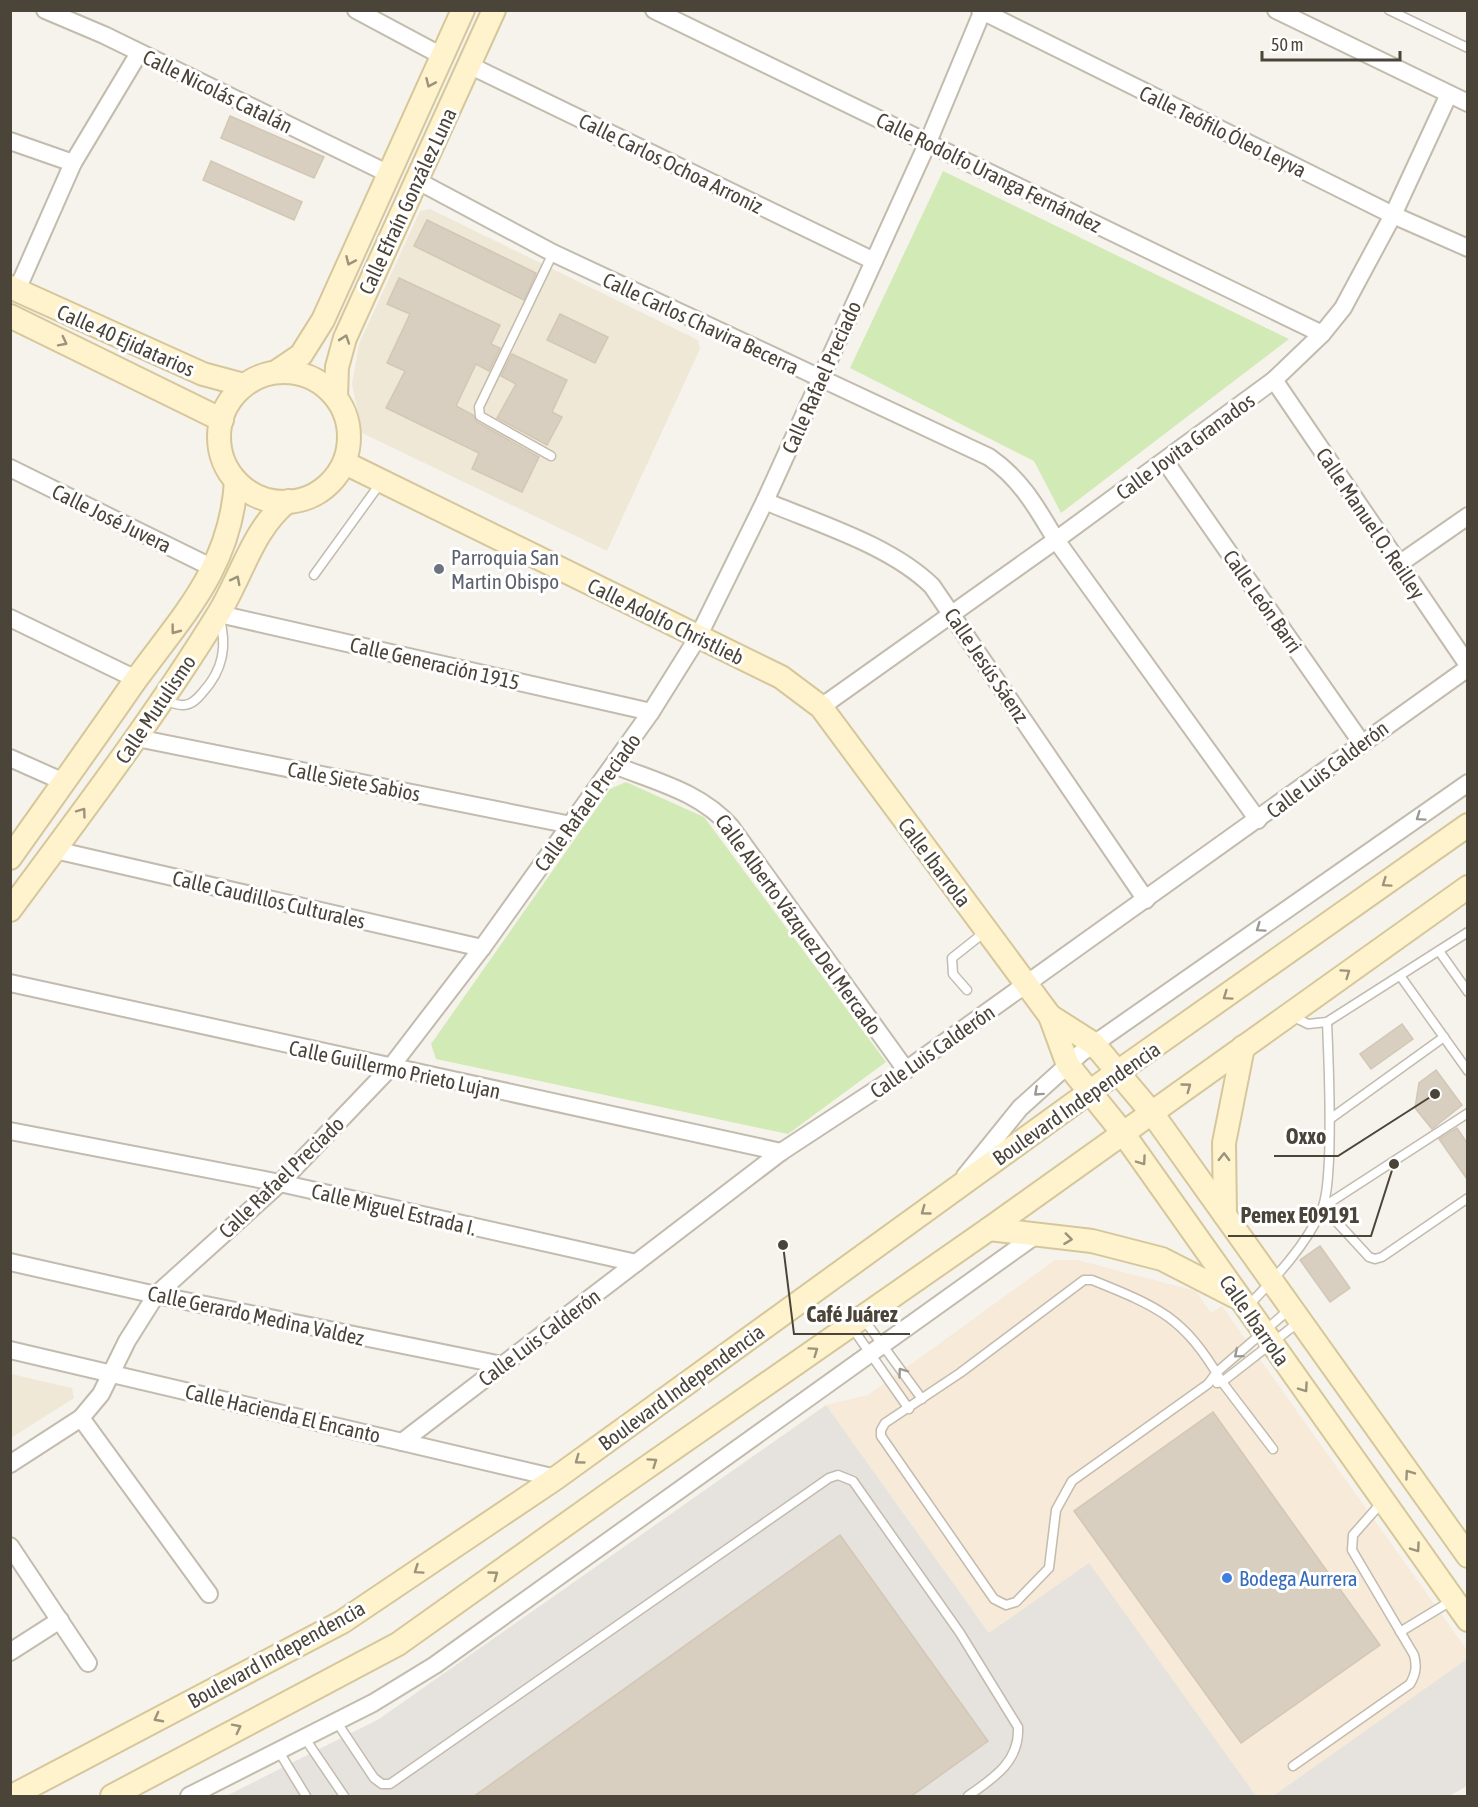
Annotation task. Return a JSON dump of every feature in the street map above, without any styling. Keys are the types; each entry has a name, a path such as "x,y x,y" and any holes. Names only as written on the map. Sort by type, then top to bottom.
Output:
{"main road":[{"name":"Calle Efraín González Luna","path":"276,372 301,355 311,342 463,10"},
{"name":"Calle Efraín González Luna","path":"336,396 337,367 345,338 494,10"},
{"name":"Calle 40 Ejidatarios","path":"14,288 203,374 244,385"},
{"name":"Calle 40 Ejidatarios","path":"10,316 222,420"},
{"path":"89,356 102,330"},
{"path":"276,372 298,373 319,381 336,396 345,411 350,428 350,446 345,463 334,480 318,493 299,501 264,499 236,481 225,465 220,447 218,434 230,397 259,376 276,372"},
{"name":"Calle Adolfo Christlieb","path":"345,463 781,677 820,707"},
{"name":"Calle Mutulismo","path":"10,858 136,679 179,625 213,568 227,539 235,508 236,481"},
{"name":"Calle Mutulismo","path":"10,910 137,738 219,614 263,528 274,512 288,501"},
{"name":"Calle Ibarrola","path":"820,707 1050,1016 1068,1065 1123,1133 1467,1620"},
{"name":"Boulevard Independencia","path":"12,1797 342,1622 556,1478 954,1190 1467,825"},
{"name":"Boulevard Independencia","path":"112,1797 398,1644 989,1229 1467,887"},
{"name":"Calle Ibarrola","path":"1050,1016 1094,1044 1152,1113 1467,1556"},
{"path":"1225,1215 1224,1143 1243,1047"},
{"path":"989,1229 1092,1241 1162,1259 1243,1303"}],"street":[{"name":"Calle Nicolás Catalán","path":"45,10 104,35 389,174"},
{"path":"356,10 442,56"},
{"name":"Calle Rodolfo Uranga Fernández","path":"654,10 1322,334"},
{"path":"1276,10 1467,103"},
{"name":"Calle Rafael Preciado","path":"10,1464 81,1418 101,1394 127,1341 156,1294 280,1183 390,1068 482,948 651,712 698,637 765,501 928,142 982,11"},
{"name":"Calle Teófilo Óleo Leyva","path":"982,11 1393,215 1467,248"},
{"path":"14,288 73,163 140,53"},
{"name":"Calle Carlos Ochoa Arroniz","path":"469,65 874,261"},
{"name":"Calle Jovita Granados","path":"820,707 1165,461 1274,380 1322,334 1343,308 1393,215 1449,94"},
{"path":"10,141 73,163"},
{"name":"Calle Carlos Chavira Becerra","path":"416,180 553,253 996,462 1029,495 1056,540"},
{"name":"Calle Manuel O. Reilley","path":"1274,380 1467,667"},
{"name":"Calle León Barri","path":"1165,461 1361,742"},
{"name":"Calle José Juvera","path":"10,468 213,568"},
{"name":"Calle Jesús Sáenz","path":"765,501 882,552 915,569 952,613 1146,900"},
{"path":"1399,564 1467,516"},
{"path":"1056,540 1258,820"},
{"name":"Calle Generación 1915","path":"219,614 651,712"},
{"path":"10,618 136,679"},
{"name":"Calle Luis Calderón","path":"402,1442 781,1152 906,1070 1258,820 1361,742 1467,667"},
{"name":"Calle Siete Sabios","path":"137,738 571,825"},
{"path":"10,758 64,782"},
{"name":"Calle Alberto Vázquez Del Mercado","path":"614,765 693,796 715,809 732,827 906,1070"},
{"path":"954,1190 1020,1108 1094,1044 1467,783"},
{"name":"Calle Caudillos Culturales","path":"55,850 482,948"},
{"name":"Calle Guillermo Prieto Lujan","path":"10,983 781,1152"},
{"name":"Calle Miguel Estrada I.","path":"10,1131 280,1183 636,1263"},
{"path":"189,1797 373,1703 435,1665 1036,1235"},
{"name":"Calle Gerardo Medina Valdez","path":"10,1262 502,1365"},
{"name":"Calle Hacienda El Encanto","path":"10,1350 556,1478"},
{"path":"81,1418 209,1594"},
{"path":"10,1546 88,1663"},
{"path":"10,1652 60,1620"}],"lane":[{"path":"1389,10 1467,48"},
{"path":"551,456 480,416 479,407 553,253"},
{"path":"314,575 382,481"},
{"path":"162,700 184,705 196,700 216,678 224,652 225,637 219,614"},
{"path":"967,990 953,974 952,958 987,931"},
{"path":"1289,1014 1308,1024 1327,1022 1467,932"},
{"path":"1438,951 1467,992"},
{"path":"1401,976 1467,1071"},
{"path":"1243,1303 1272,1281 1307,1236 1323,1207 1328,1176 1330,1119 1327,1022"},
{"path":"1330,1119 1444,1037"},
{"path":"1323,1207 1467,1113"},
{"path":"1323,1207 1369,1257 1375,1259 1382,1257 1467,1198"},
{"path":"1273,1449 1222,1382 1217,1372 1184,1328 1170,1316 1144,1301 1092,1280 1084,1280 885,1424 881,1430 882,1436 994,1599 1006,1605 1016,1602 1049,1568 1056,1510 1072,1481 1208,1384 1217,1372 1268,1338 1296,1314"},
{"path":"1208,1384 1222,1382 1296,1314"},
{"path":"856,1321 876,1350 909,1408"},
{"path":"856,1321 876,1350 922,1399"},
{"path":"335,1721 374,1778 382,1784 390,1784 829,1478 838,1475 853,1481 960,1633 1018,1727 1019,1743 1010,1761 968,1797"},
{"path":"1293,1766 1410,1684 1416,1664 1352,1550 1353,1535 1383,1500"},
{"path":"1400,1632 1453,1600"},
{"path":"304,1737 344,1797"},
{"path":"278,1750 306,1797"}],"shaded area":[{"path":"430,209 698,340 700,349 607,551 362,433 352,384 359,344 420,211"},
{"path":"1055,1260 1077,1260 1196,1291 1211,1313 1222,1306 1467,1650 1467,1659 1273,1796 1256,1796 1089,1564 990,1634 826,1405 868,1395"},
{"path":"11,1374 72,1388 74,1398 11,1438"},
{"path":"826,1405 989,1633 1089,1563 1256,1796 226,1796 379,1719"},
{"path":"1467,1659 1467,1786 1449,1796 1273,1796"}],"green space":[{"path":"943,171 1289,339 1061,513 1034,461 850,368"},
{"path":"626,782 704,817 886,1062 788,1134 436,1059 431,1044 610,789"}],"building":[{"path":"230,116 324,157 314,178 221,138"},
{"path":"211,161 302,202 294,220 203,180"},
{"path":"427,220 536,273 524,300 414,246"},
{"path":"399,278 500,325 491,344 500,348 489,371 476,364 456,406 473,415 477,422 539,457 522,492 472,469 479,453 386,408 405,371 387,363 410,314 387,304"},
{"path":"560,314 608,337 595,363 547,340"},
{"path":"512,354 567,380 552,412 562,417 547,445 497,418 516,384 501,376"},
{"path":"1402,1024 1413,1039 1371,1069 1360,1054"},
{"path":"1436,1070 1462,1105 1432,1129 1415,1108 1419,1083"},
{"path":"1457,1128 1467,1143 1467,1179 1439,1139"},
{"path":"1320,1246 1350,1288 1330,1302 1300,1260"},
{"name":"Bodega Aurrera","path":"1213,1412 1380,1645 1241,1743 1074,1511"},
{"path":"840,1535 988,1741 910,1797 473,1797"}],"place":[{"name":"Parroquia San Martin Obispo","path":"439,569"},
{"name":"Oxxo","path":"1435,1094"},
{"name":"Pemex E09191","path":"1394,1164"},
{"name":"Café Juárez","path":"783,1245"},
{"name":"Bodega Aurrera","path":"1227,1578"}]}
